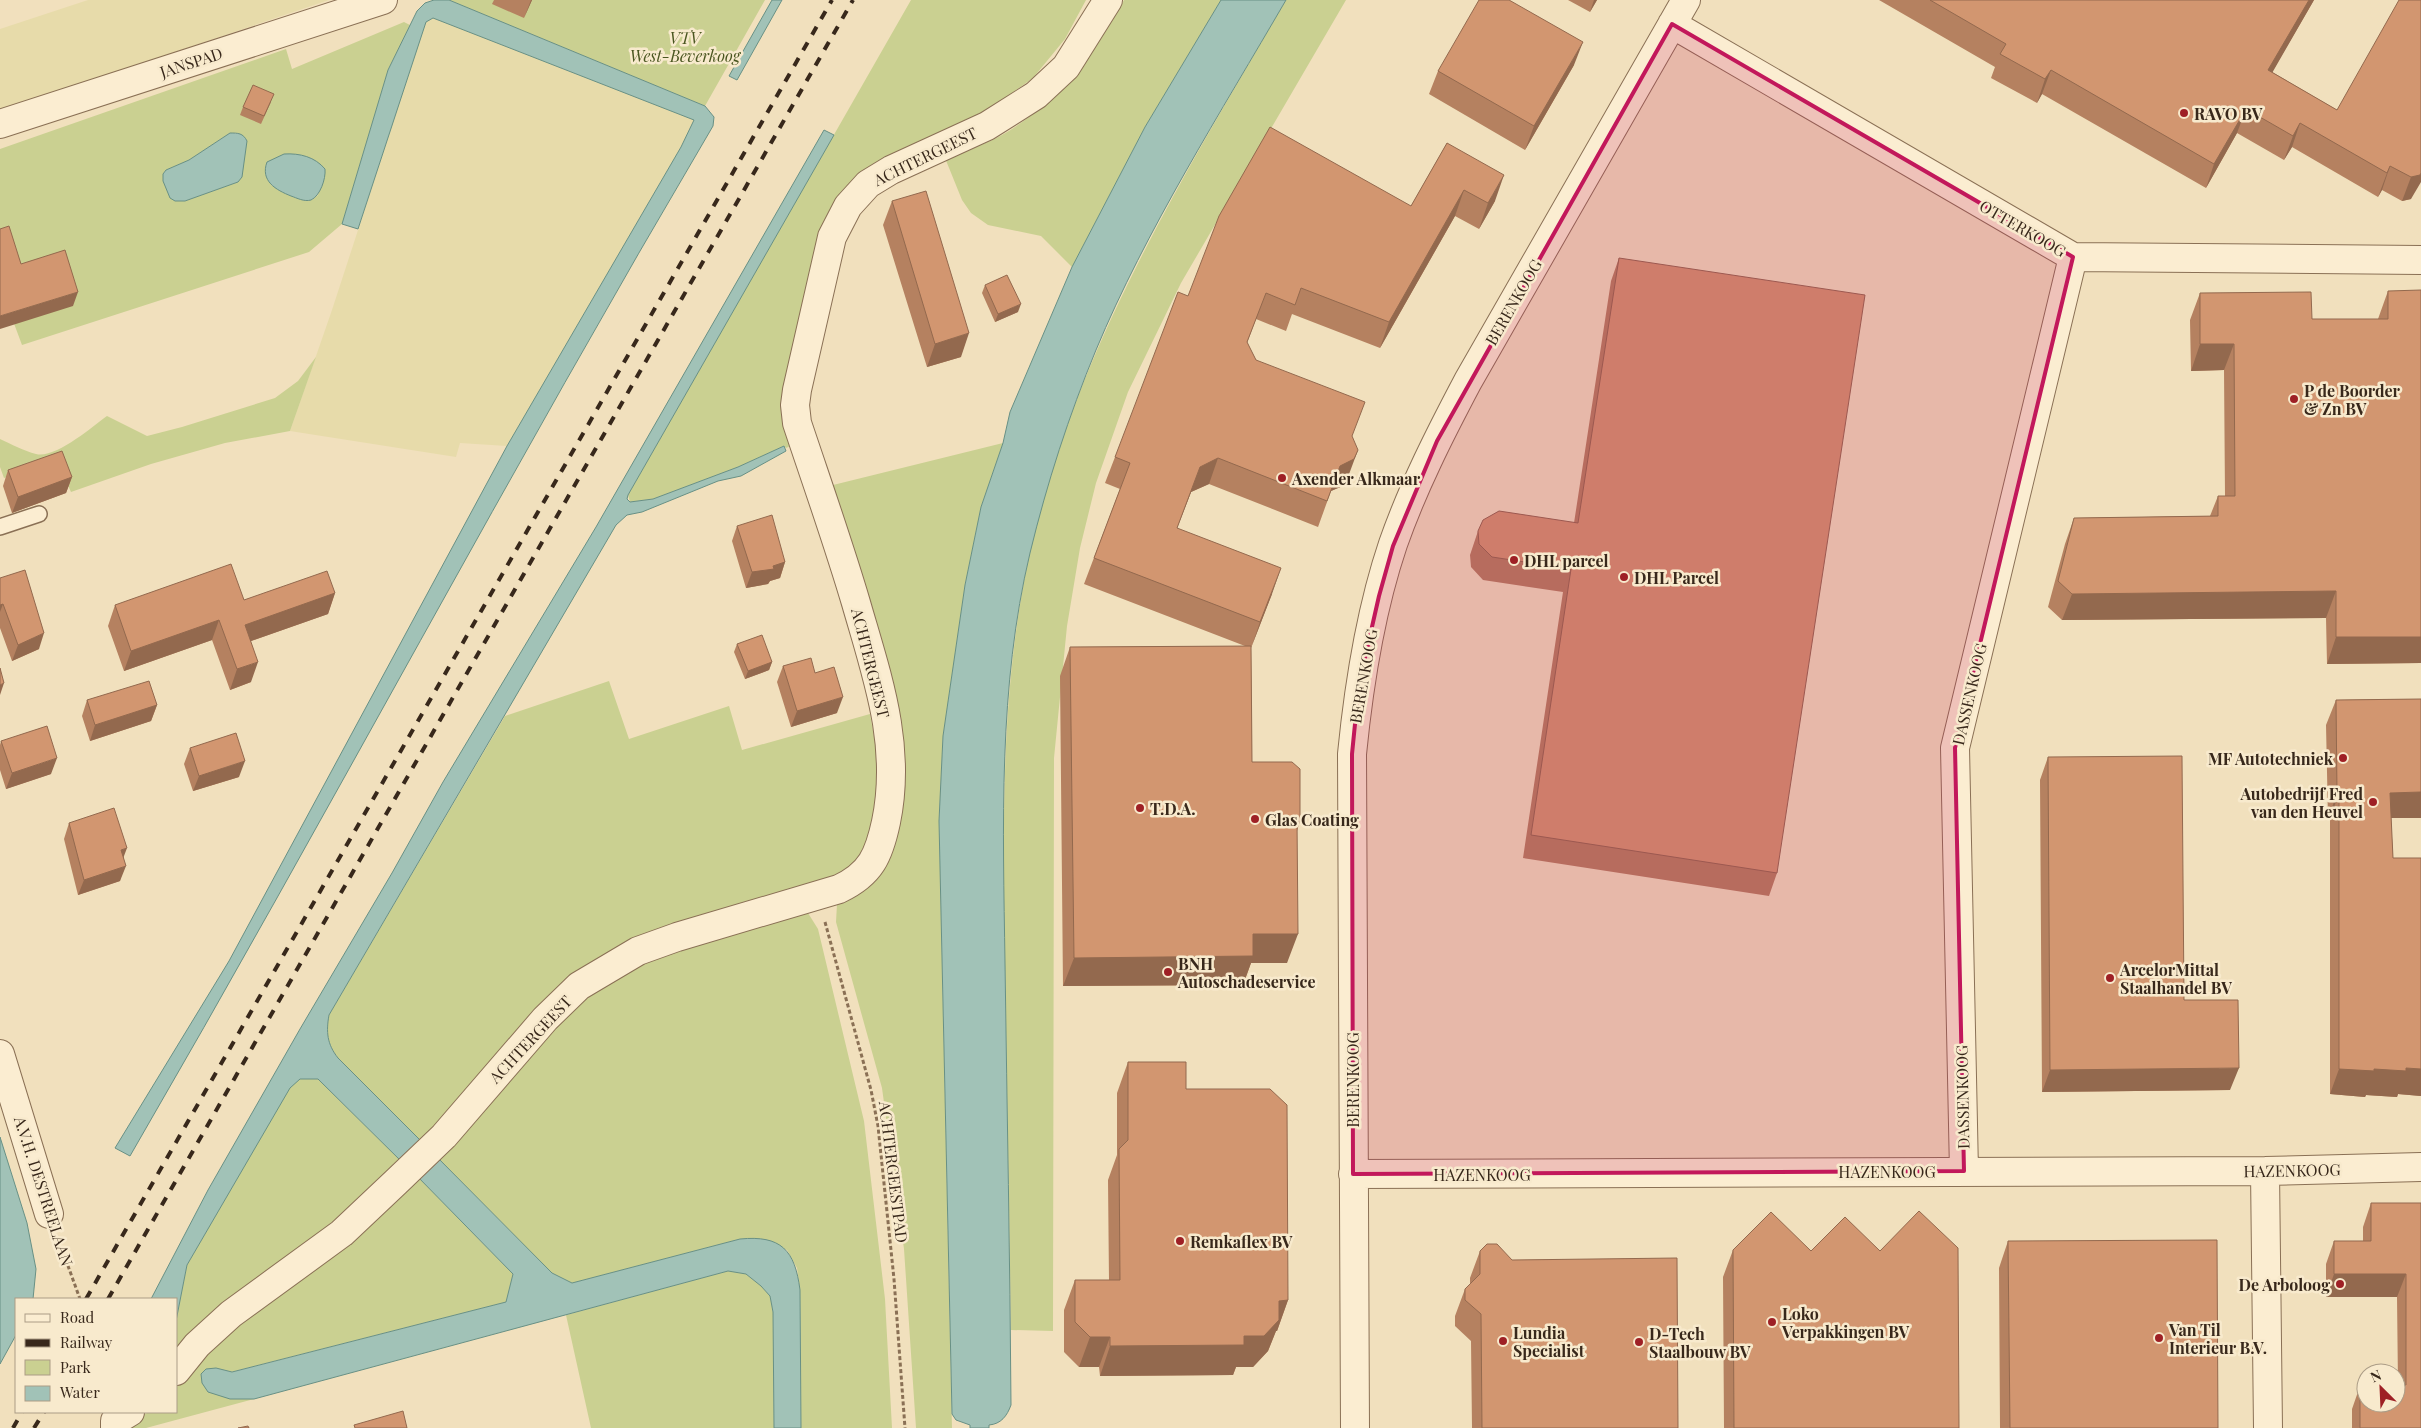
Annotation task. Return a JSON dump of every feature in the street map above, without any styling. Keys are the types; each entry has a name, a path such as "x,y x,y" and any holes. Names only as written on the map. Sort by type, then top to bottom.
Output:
{"street":[{"name":"JANSPAD","path":"0,124 383,0"},
{"name":"ACHTERGEEST","path":"178,1369 198,1345 231,1314 342,1233 396,1182 444,1136 544,1019 579,986 638,951 677,937 818,896 854,882 867,870 878,854 890,799 892,778 882,694 842,556 797,423 795,405 832,237 848,206 868,184 891,170 987,126 1036,95 1066,67 1108,0"},
{"name":"BERENKOOG","path":"1355,1428 1352,754 1359,684 1379,596 1393,546 1412,494 1441,432 1468,381 1686,0"},
{"name":"OTTERKOOG","path":"1672,24 2073,257 2421,260"},
{"name":"DASSENKOOG","path":"1964,1171 1955,748 2073,257"},
{"name":"A.V.H. DESTREELAAN","path":"0,1054 49,1214"},
{"name":"HAZENKOOG","path":"1353,1174 2265,1171 2421,1167"},
{"path":"2265,1171 2268,1428"}],"lane":[{"path":"0,527 39,514"}],"path":[{"name":"ACHTERGEESTPAD","path":"818,896 866,1073 878,1126 894,1279 905,1428"},
{"name":"A.V.H. DESTREELAAN","path":"49,1214 80,1298"}],"highlighted area":[{"path":"1672,24 2073,257 1955,748 1964,1171 1353,1174 1352,754 1359,684 1379,596 1393,546 1437,441"}],"shaded area":[{"path":"88,0 329,0 0,111 0,29"},
{"path":"434,18 694,120 681,147 507,446 460,443 456,457 290,431 332,310 426,21"}],"green space":[{"name":"VTV West-Beverkoog","path":"449,0 765,0 705,106"},
{"path":"911,0 1086,0 1065,39 1033,78 984,113 858,181 795,444 786,448 784,446 738,467 653,499 630,502 628,495"},
{"path":"1124,0 1221,0 1145,127 1072,267 1041,236 988,225 971,213 962,200 945,158 1002,135 1022,123 1057,93 1100,40"},
{"path":"1286,0 1346,0 1181,283 1128,392 1096,483 1080,548 1067,626 1054,758 1053,1331 1011,1330 1004,915 1005,761 1013,658 1029,556 1048,481 1073,409 1102,338 1171,200"},
{"path":"404,22 410,25 388,70 342,224 309,252 22,345 0,286 0,149 286,49 292,69","holes":["230,133 239,133 238,182 185,201 163,181 163,174 166,170 189,160","325,169 318,195 312,200 299,199 271,185"]},
{"path":"316,357 290,431 225,443 151,464 71,492 56,459 4,478 0,467 0,439 31,453 44,454 53,452 73,441 107,416 147,436 182,427 275,398 298,381"},
{"path":"1003,443 981,507 965,585 943,736 939,821 952,1428 916,1428 904,1249 882,1088 836,922 837,904 846,896 899,808 829,486"},
{"path":"609,681 629,739 729,706 742,750 870,714 882,787 880,808 873,832 852,874 632,945 425,1145 338,1058 328,1038 329,1015 505,716"},
{"path":"797,909 808,913 818,929 864,1121 885,1299 892,1428 801,1428 800,1290 797,1268 787,1250 740,1239 572,1283 552,1273 434,1154 562,1012 627,965"},
{"path":"300,1079 318,1079 405,1165 178,1361 178,1311 187,1265 290,1087"},
{"path":"415,1174 513,1274 506,1302 231,1372 216,1368 230,1399 254,1399 146,1428 127,1428 138,1417 146,1413 178,1413 178,1384 189,1371 203,1348"},
{"path":"728,1271 746,1274 770,1296 773,1312 774,1428 591,1428 566,1315"}],"water":[{"path":"434,0 449,0 705,106 714,117 713,126 565,382 204,1028 130,1156 115,1148 229,961 507,446 681,147 694,120 433,18 426,22 358,229 342,224 388,70 417,11 425,3"},
{"path":"772,0 782,0 737,80 729,76"},
{"path":"1221,0 1286,0 1161,216 1116,305 1096,350 1051,475 1030,553 1020,603 1012,654 1008,705 1004,808 1011,1405 1003,1419 989,1425 989,1428 970,1428 970,1425 956,1420 952,1414 939,821 943,736 965,585 981,507 1003,443 1010,412 1072,267 1145,127"},
{"path":"824,130 834,135 627,499 630,502 653,499 738,467 784,446 786,451 741,476 718,481 642,512 627,515 616,525 329,1015 328,1038 338,1058 425,1145 405,1165 318,1079 300,1079 290,1088 187,1265 178,1311 178,1298 152,1298 208,1190 300,1029 443,782 596,527"},
{"path":"230,133 240,134 247,141 242,177 238,182 185,201 175,201 170,198 163,181 163,174 166,170 189,160"},
{"path":"284,154 296,154 307,157 317,161 325,169 322,187 311,200 303,200 285,194 275,188 268,180 265,169 267,162"},
{"path":"0,1137 27,1223 36,1269 33,1298 15,1298 15,1337 0,1364"},
{"path":"434,1154 552,1273 572,1283 740,1239 754,1238 766,1240 784,1248 790,1255 794,1265 800,1290 801,1428 774,1428 773,1312 770,1296 746,1274 728,1271 254,1399 230,1399 208,1392 202,1383 201,1374 206,1369 216,1368 232,1372 506,1302 513,1274 415,1174"}],"building":[{"path":"1479,0 1509,0 1583,42 1534,126 1438,71"},
{"path":"1930,0 2309,0 2268,70 2337,110 2399,0 2421,0 2421,173 2411,177 2390,166 2387,173 2300,123 2293,136 2246,109 2214,164 2051,70 2045,79 2000,54 2006,44"},
{"path":"253,85 274,94 264,116 243,107"},
{"path":"1270,127 1411,206 1447,143 1504,175 1488,203 1464,190 1389,322 1301,288 1295,305 1266,293 1247,342 1256,360 1365,402 1352,436 1358,450 1354,459 1340,466 1327,501 1218,458 1200,467 1177,528 1281,568 1260,622 1094,558 1130,463 1115,457 1178,292 1188,296 1219,216"},
{"path":"926,191 969,333 935,344 892,201"},
{"path":"9,226 21,264 65,250 78,292 0,316 0,229"},
{"path":"1619,258 1865,295 1777,873 1531,835 1571,569 1492,557 1479,544 1478,531 1483,520 1499,511 1578,523"},
{"path":"1007,275 1021,304 998,314 985,285"},
{"path":"2421,290 2421,637 2336,637 2336,591 2072,594 2058,581 2074,518 2218,516 2218,496 2235,496 2234,344 2200,344 2200,293 2311,292 2312,319 2388,319 2388,291"},
{"path":"62,451 72,477 18,497 8,470"},
{"path":"772,515 785,562 773,566 774,569 752,572 737,526"},
{"path":"231,564 244,600 327,571 335,593 245,625 258,662 237,669 219,620 131,651 115,605"},
{"path":"25,570 44,633 18,645 3,604 0,605 0,578"},
{"path":"762,635 772,662 748,671 737,644"},
{"path":"1251,646 1252,762 1292,762 1300,769 1300,821 1297,821 1298,934 1253,934 1253,956 1074,958 1070,647"},
{"path":"811,658 815,673 834,667 843,697 797,711 783,666"},
{"path":"0,668 4,683 0,685"},
{"path":"149,681 157,705 95,725 87,700"},
{"path":"2421,699 2421,792 2390,793 2393,858 2421,858 2421,1069 2406,1068 2406,1071 2374,1069 2374,1071 2339,1069 2339,793 2337,793 2336,700"},
{"path":"47,726 57,758 12,773 1,741"},
{"path":"236,733 245,761 199,776 190,748"},
{"path":"2182,756 2184,1000 2238,1000 2239,1068 2050,1070 2048,757"},
{"path":"114,808 127,848 121,850 126,866 84,880 69,823"},
{"path":"1128,1062 1186,1062 1186,1089 1270,1089 1287,1105 1288,1300 1279,1301 1279,1320 1264,1336 1244,1336 1244,1345 1110,1346 1110,1337 1090,1337 1075,1322 1075,1280 1120,1280 1119,1149 1128,1140"},
{"path":"2371,1203 2421,1203 2421,1428 2360,1428 2360,1413 2406,1413 2406,1274 2334,1274 2334,1241 2371,1241"},
{"path":"1919,1211 1958,1248 1959,1428 1734,1428 1733,1250 1771,1212 1811,1251 1845,1217 1880,1251"},
{"path":"2217,1240 2218,1428 2010,1428 2008,1241"},
{"path":"1487,1244 1497,1244 1512,1260 1677,1258 1678,1428 1482,1428 1481,1314 1465,1300 1465,1289 1480,1274 1480,1251"},
{"path":"403,1411 407,1428 355,1428 354,1425"}],"railway":[{"path":"87,1298 832,0"},
{"path":"109,1298 853,0"},
{"path":"13,1428 21,1413"},
{"path":"34,1428 43,1413"}],"place":[{"name":"RAVO BV","path":"2184,113"},
{"name":"P de Boorder & Zn BV","path":"2294,399"},
{"name":"Axender Alkmaar","path":"1282,478"},
{"name":"DHL parcel","path":"1514,560"},
{"name":"DHL Parcel","path":"1624,577"},
{"name":"MF Autotechniek","path":"2343,758"},
{"name":"Autobedrijf Fred van den Heuvel","path":"2373,802"},
{"name":"T.D.A.","path":"1140,808"},
{"name":"Glas Coating","path":"1255,819"},
{"name":"BNH Autoschadeservice","path":"1168,972"},
{"name":"ArcelorMittal Staalhandel BV","path":"2110,978"},
{"name":"Remkaflex BV","path":"1180,1241"},
{"name":"De Arboloog","path":"2340,1284"},
{"name":"Loko Verpakkingen BV","path":"1772,1322"},
{"name":"Van Til Interieur B.V.","path":"2159,1338"},
{"name":"Lundia Specialist","path":"1503,1341"},
{"name":"D-Tech Staalbouw BV","path":"1639,1342"}]}
